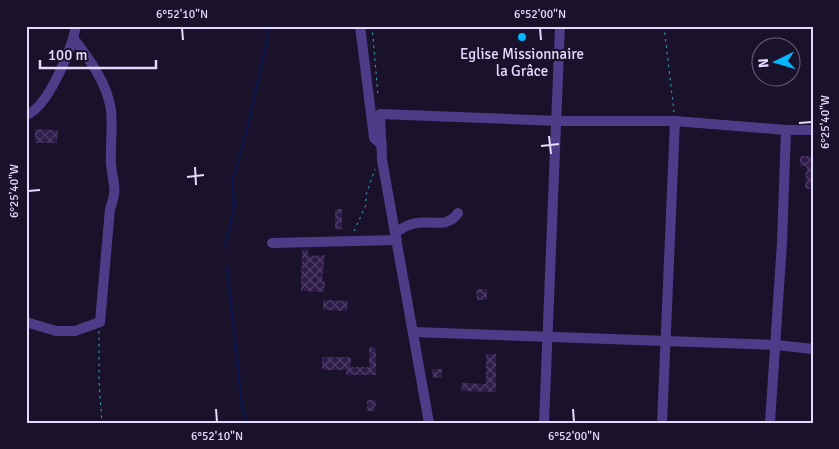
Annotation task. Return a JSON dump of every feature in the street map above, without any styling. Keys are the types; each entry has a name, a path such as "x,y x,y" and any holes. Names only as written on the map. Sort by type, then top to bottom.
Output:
{"street":[{"path":"26,115 36,110 48,93 74,39 76,26"},
{"path":"360,26 374,138 382,145"},
{"path":"544,423 558,121 560,26"},
{"path":"26,322 56,331 75,332 100,322 110,209 116,193 111,164 110,110 104,89 92,64 74,39"},
{"path":"429,423 382,160 380,114 558,121 675,121 786,130 813,130"},
{"path":"662,423 675,121"},
{"path":"770,423 776,345 786,130"},
{"path":"272,243 351,242 397,236 412,222 424,220 445,224 452,222 458,213"},
{"path":"414,332 776,345 813,349"}],"path":[{"path":"372,26 378,94"},
{"path":"664,26 675,121"},
{"path":"351,242 355,227 366,205 366,195 375,168 382,160"},
{"path":"100,322 99,381 102,423"}],"building":[{"path":"35,129 58,130 57,143 35,143"},
{"path":"800,156 812,156 813,189 805,189 806,166 800,166"},
{"path":"335,209 342,209 342,229 335,229"},
{"path":"302,249 308,249 308,256 325,255 322,281 325,281 324,292 301,291"},
{"path":"476,289 487,289 487,300 477,300"},
{"path":"323,300 348,301 347,311 323,310"},
{"path":"369,347 376,348 376,375 346,375 346,370 322,370 322,357 351,357 351,367 369,367"},
{"path":"486,354 496,354 496,392 461,391 462,383 486,384"},
{"path":"432,369 442,369 442,378 433,378"},
{"path":"367,400 376,400 375,411 367,411"}],"waterway":[{"path":"225,247 234,208 232,181 246,133 270,26"},
{"path":"227,267 242,406 248,423"}],"place":[{"name":"Eglise Missionnaire la Grâce","path":"522,37"}]}
